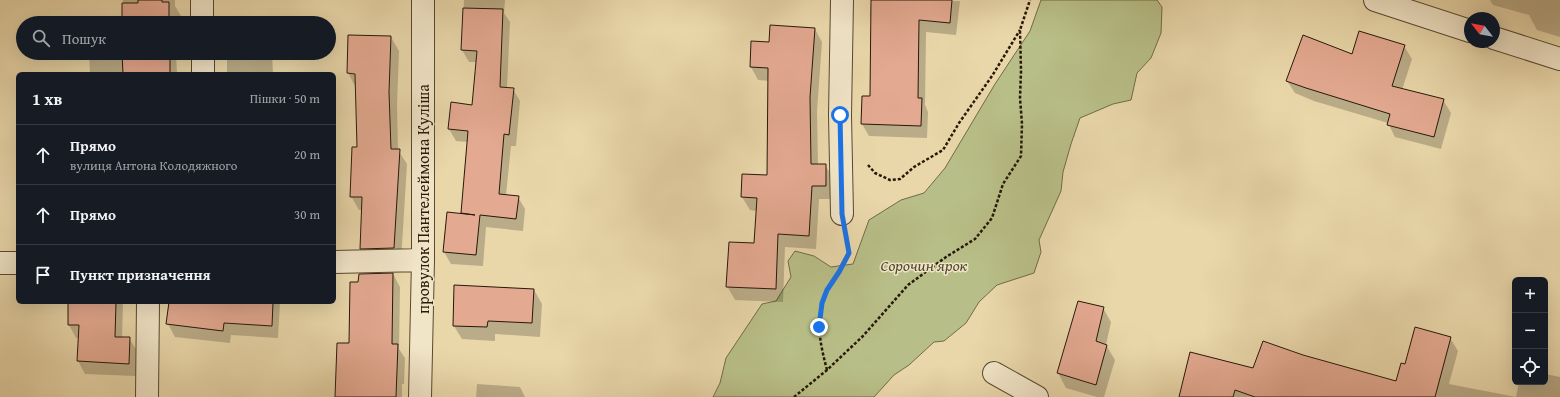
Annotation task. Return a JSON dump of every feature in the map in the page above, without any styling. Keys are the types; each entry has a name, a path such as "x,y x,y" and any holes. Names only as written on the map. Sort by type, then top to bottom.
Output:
{"street":[{"path":"202,0 202,16"},
{"name":"провулок Пантелеймона Куліша","path":"420,397 423,260 424,0"},
{"path":"842,0 840,115 842,214"},
{"path":"1375,0 1464,28"},
{"path":"1500,40 1560,59"},
{"path":"203,60 203,72"},
{"path":"336,262 423,260"},
{"path":"0,263 16,263"},
{"path":"147,397 148,304"},
{"path":"994,373 1037,397"}],"path":[{"path":"864,161 875,173 890,180 900,179 914,167 943,150 959,123 992,76 1020,30 1030,0"},
{"path":"794,397 827,370 862,336 908,285 946,257 975,239 992,218 1003,184 1021,156 1022,124 1020,98 1020,30"},
{"path":"827,370 821,347 819,327 822,303 827,290 849,253 842,214"}],"green space":[{"name":"Сорочин ярок","path":"1041,0 1157,0 1162,7 1161,33 1151,58 1137,73 1131,100 1113,104 1080,118 1063,172 1061,191 1039,240 1041,252 1034,273 997,285 979,302 966,323 944,341 934,342 909,365 894,375 874,397 713,397 720,383 726,358 762,304 776,301 791,277 788,261 795,251 814,256 831,267 853,264 869,220 901,200 924,193 945,168 995,84 1030,31"}],"building":[{"path":"138,0 162,0 162,2 169,2 169,16 122,16 122,3 138,3"},
{"path":"871,0 952,0 950,23 919,20 918,98 922,98 921,126 861,124 862,96 870,96"},
{"path":"463,8 503,9 500,87 514,88 509,135 504,134 499,194 519,196 516,219 480,215 476,255 443,252 447,212 475,215 461,213 468,131 448,129 451,102 472,105 477,51 461,50"},
{"path":"770,25 815,28 810,97 811,164 826,164 826,186 812,186 809,236 778,234 776,289 726,287 729,242 754,243 757,198 741,197 742,174 767,175 768,68 750,67 751,41 769,42"},
{"path":"1359,31 1405,45 1392,86 1444,99 1434,137 1387,125 1390,114 1286,81 1303,35 1352,54"},
{"path":"348,35 391,36 389,92 391,149 400,149 394,248 360,249 362,197 350,197 352,147 357,147 355,74 347,73"},
{"path":"122,60 170,60 170,72 123,72"},
{"path":"393,273 392,344 398,344 396,397 335,397 337,343 349,343 350,282 358,282 359,274"},
{"path":"454,285 534,289 532,323 488,321 487,327 453,326"},
{"path":"1078,301 1104,307 1096,341 1107,345 1096,385 1057,373"},
{"path":"68,304 116,304 115,337 130,337 129,364 77,361 79,325 68,325"},
{"path":"169,304 273,304 272,326 224,323 223,331 166,324"},
{"path":"1415,327 1451,337 1435,397 1255,397 1235,390 1233,397 1179,397 1190,352 1253,368 1263,341 1303,355 1396,381 1401,363 1405,364"}],"route":[{"path":"819,327 822,303 827,290 849,253 842,214 840,115"}]}
